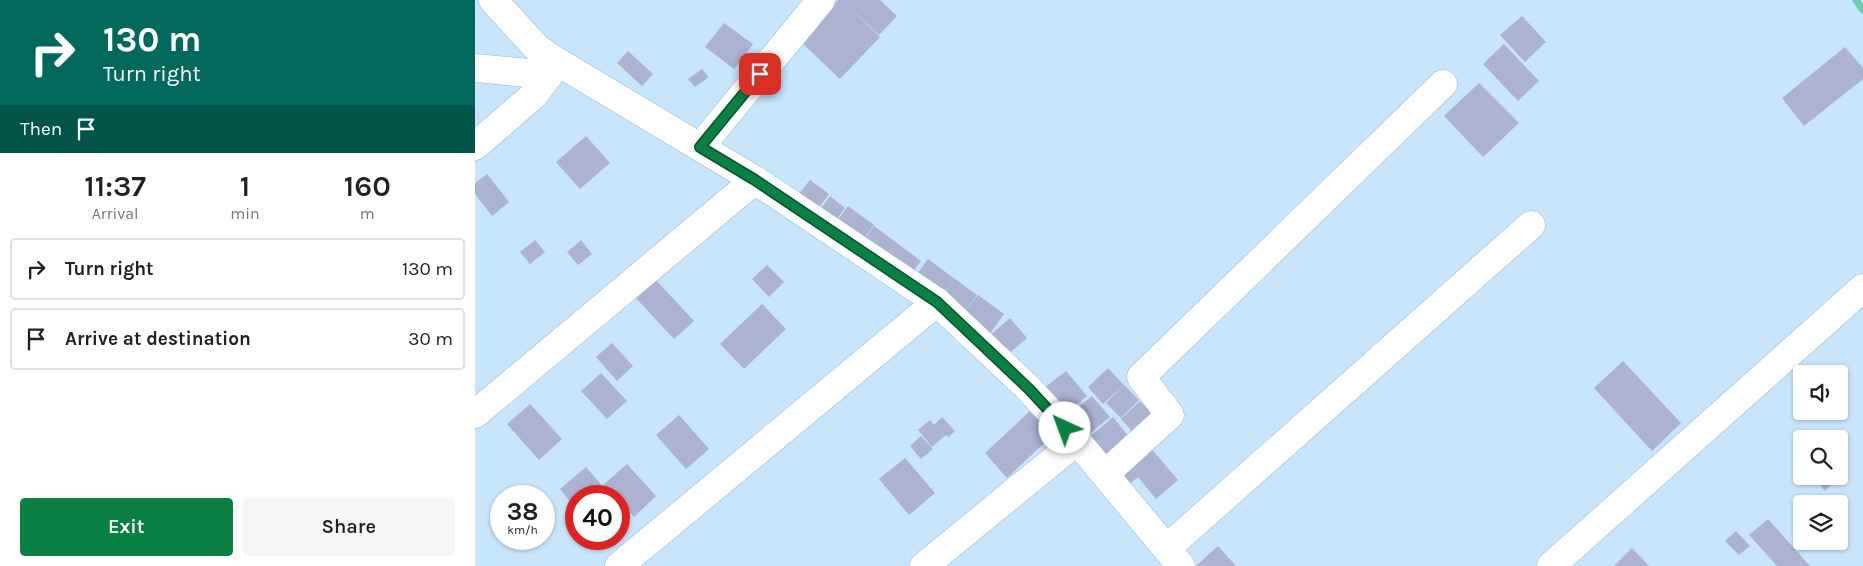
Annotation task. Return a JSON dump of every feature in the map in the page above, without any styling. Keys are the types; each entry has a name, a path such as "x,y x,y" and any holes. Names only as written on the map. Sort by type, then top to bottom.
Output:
{"street":[{"path":"493,0 536,47 550,66 700,147 755,180 937,302 1029,389 1077,441 1174,557 1531,224"},
{"path":"700,147 821,0"},
{"path":"475,68 550,66"},
{"path":"475,146 534,95 550,66"},
{"path":"1105,474 1170,415 1141,377 1443,84"},
{"path":"475,414 755,180"},
{"path":"1551,566 1863,288"},
{"path":"619,566 937,302"},
{"path":"924,566 1077,441"}],"building":[{"path":"838,0 880,0 897,16 879,35 845,3 880,37 840,79 800,41"},
{"path":"1522,16 1546,42 1525,62 1500,35"},
{"path":"724,23 753,44 734,69 705,47"},
{"path":"1504,44 1539,81 1518,101 1483,64"},
{"path":"1845,47 1863,68 1863,79 1804,126 1782,98"},
{"path":"628,51 653,74 642,86 617,63"},
{"path":"702,69 709,77 695,87 688,79"},
{"path":"1479,83 1519,123 1483,157 1444,116"},
{"path":"586,136 610,163 580,189 556,162"},
{"path":"487,174 509,202 492,216 475,194 475,183"},
{"path":"810,180 829,194 815,213 795,199"},
{"path":"830,196 845,208 832,226 817,214"},
{"path":"848,206 874,225 860,244 834,225"},
{"path":"874,226 921,261 908,278 861,244"},
{"path":"535,240 545,252 530,264 520,252"},
{"path":"581,240 592,254 578,265 567,252"},
{"path":"928,259 955,279 939,301 912,281"},
{"path":"767,265 784,282 769,297 752,279"},
{"path":"654,278 694,321 674,339 634,296"},
{"path":"955,279 977,295 960,318 939,302"},
{"path":"978,295 1004,314 987,338 960,318"},
{"path":"762,304 786,329 744,369 720,344"},
{"path":"1010,318 1027,338 1006,356 989,336"},
{"path":"612,343 633,366 617,381 596,357"},
{"path":"1623,361 1681,423 1652,451 1594,388"},
{"path":"1108,368 1124,385 1103,404 1088,387"},
{"path":"1066,371 1087,396 1064,415 1043,389"},
{"path":"601,373 627,401 607,419 581,391"},
{"path":"1124,385 1139,400 1121,418 1106,403"},
{"path":"1092,396 1110,417 1083,439 1065,418"},
{"path":"1140,401 1157,419 1137,437 1121,419"},
{"path":"530,404 562,439 539,460 507,424"},
{"path":"1030,411 1053,435 1007,478 985,453"},
{"path":"679,415 709,449 686,469 656,435"},
{"path":"942,417 955,431 948,437 946,435 932,447 918,430 930,420 934,425"},
{"path":"1113,417 1129,437 1101,461 1085,441"},
{"path":"921,436 933,449 921,459 910,446"},
{"path":"1149,446 1178,480 1156,499 1138,477 1125,488 1114,476"},
{"path":"905,458 935,493 909,515 879,479"},
{"path":"627,464 656,496 634,517 630,512 630,485 604,484"},
{"path":"586,467 602,485 565,485 565,495 560,489"},
{"path":"1819,485 1832,485 1825,491"},
{"path":"1768,519 1793,547 1793,550 1796,550 1810,566 1777,566 1749,535"},
{"path":"1736,531 1750,546 1739,555 1725,541"},
{"path":"1218,546 1236,566 1196,566"},
{"path":"1632,548 1649,566 1614,566"}],"waterway":[{"path":"1856,0 1863,10"}],"route":[{"path":"760,74 700,147 755,180 937,302 1029,389 1065,428"}]}
